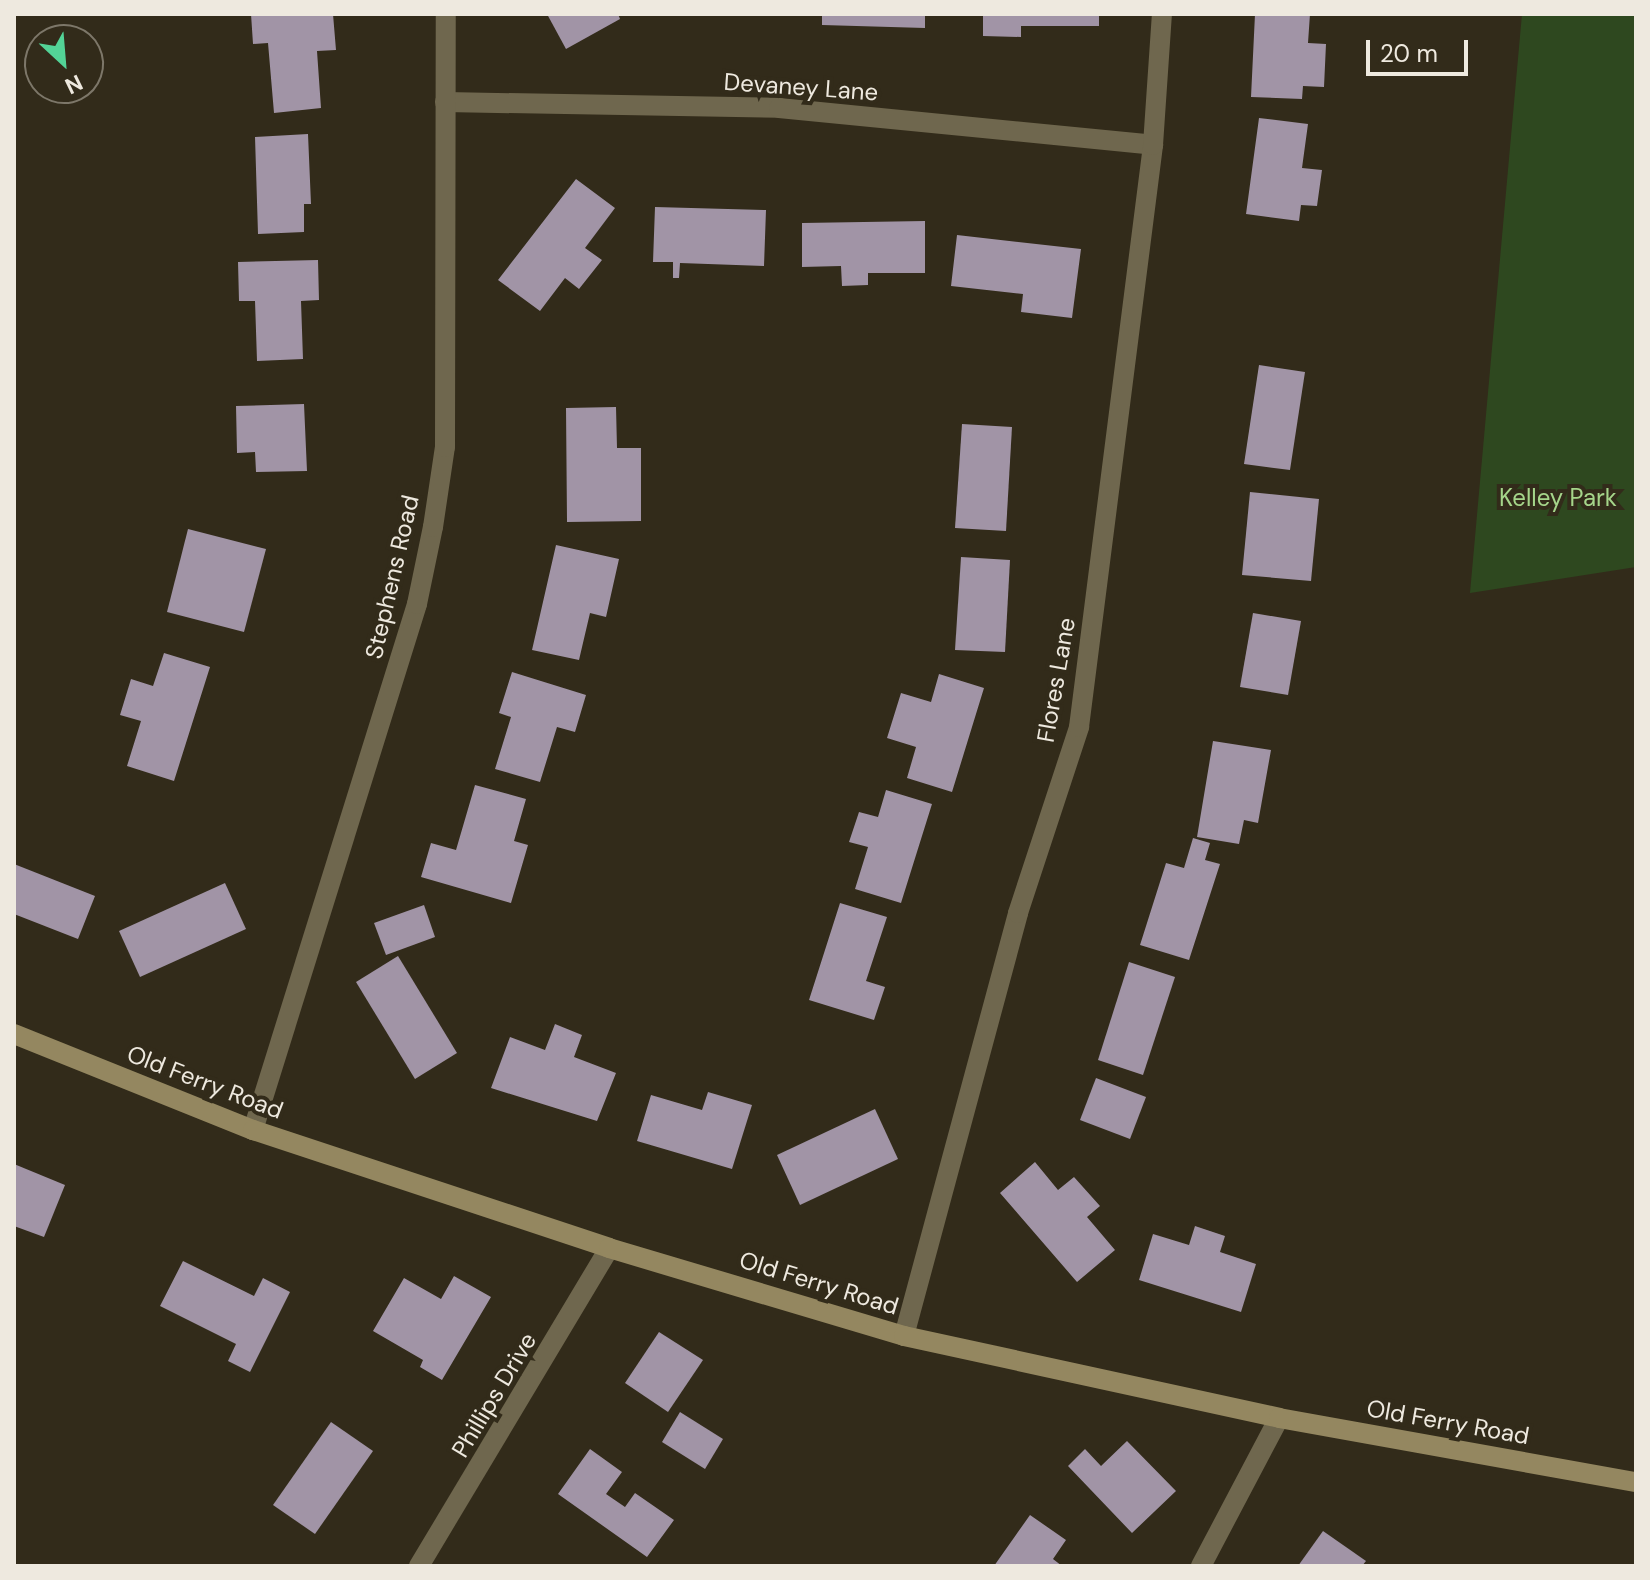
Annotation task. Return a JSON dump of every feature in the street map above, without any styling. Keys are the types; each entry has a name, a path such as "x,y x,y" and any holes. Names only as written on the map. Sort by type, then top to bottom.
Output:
{"street":[{"name":"Stephens Road","path":"253,1130 417,604 433,527 445,447 446,14"},
{"name":"Flores Lane","path":"904,1336 1018,913 1079,727 1153,145 1162,14"},
{"name":"Devaney Lane","path":"445,102 779,108 1153,145"},
{"name":"Old Ferry Road","path":"14,1034 253,1130 609,1248 904,1336 1279,1418 1636,1482"},
{"name":"Phillips Drive","path":"419,1566 538,1374 609,1248"},
{"path":"1201,1566 1279,1418"}],"green space":[{"name":"Kelley Park","path":"1522,14 1636,14 1636,567 1470,593"}],"building":[{"path":"251,14 333,14 336,50 317,51 321,108 274,113 268,43 253,44"},
{"path":"547,14 618,14 620,19 566,49"},
{"path":"822,14 925,14 925,28 822,25"},
{"path":"983,14 1099,14 1099,26 1021,26 1021,37 983,36"},
{"path":"1255,14 1310,14 1308,43 1326,44 1324,87 1303,86 1302,99 1251,97"},
{"path":"1259,118 1308,124 1302,168 1322,170 1317,206 1301,205 1299,221 1246,214"},
{"path":"308,134 311,204 304,204 304,232 258,234 255,137"},
{"path":"576,179 615,208 585,248 602,260 579,289 565,278 540,311 498,280"},
{"path":"655,207 766,210 764,266 680,263 679,278 673,278 673,262 653,262"},
{"path":"925,221 925,273 868,273 868,285 842,286 841,266 802,267 802,223"},
{"path":"957,235 1081,249 1072,318 1021,312 1023,294 951,286"},
{"path":"318,260 319,300 301,301 303,359 257,361 255,301 239,301 238,262"},
{"path":"1259,365 1305,372 1290,470 1244,464"},
{"path":"304,404 307,471 256,472 255,452 237,453 236,406"},
{"path":"616,407 617,448 641,448 641,521 567,522 566,408"},
{"path":"962,424 1012,427 1006,531 955,528"},
{"path":"1250,492 1319,499 1311,581 1242,575"},
{"path":"188,529 266,549 244,632 167,612"},
{"path":"556,545 619,559 606,617 590,613 579,660 532,650"},
{"path":"961,557 1010,560 1005,652 955,650"},
{"path":"1253,613 1301,621 1288,695 1240,687"},
{"path":"164,653 210,667 174,781 127,766 141,721 120,715 131,679 153,686"},
{"path":"512,672 586,695 575,732 557,727 540,782 495,769 511,717 499,713"},
{"path":"939,674 984,688 952,792 907,778 916,747 887,738 901,693 931,702"},
{"path":"1213,741 1271,750 1258,823 1244,820 1239,844 1197,837"},
{"path":"475,785 526,799 514,841 528,845 511,903 421,877 431,843 456,850"},
{"path":"886,790 932,804 901,903 855,889 868,847 849,842 859,812 878,817"},
{"path":"1193,838 1210,843 1205,860 1220,864 1189,960 1140,945 1166,863 1184,868"},
{"path":"14,864 95,896 78,939 14,914"},
{"path":"225,883 246,929 140,977 119,931"},
{"path":"840,903 887,917 866,981 885,987 874,1020 809,1000"},
{"path":"424,905 435,937 386,955 374,923"},
{"path":"398,956 457,1053 415,1079 356,982"},
{"path":"1129,962 1175,977 1143,1075 1098,1060"},
{"path":"555,1024 582,1035 574,1057 616,1073 597,1121 491,1088 510,1037 545,1050"},
{"path":"1096,1078 1146,1097 1130,1139 1080,1120"},
{"path":"708,1092 752,1105 732,1169 637,1141 651,1095 702,1110"},
{"path":"875,1109 898,1159 800,1205 777,1155"},
{"path":"1035,1162 1058,1190 1074,1177 1100,1206 1087,1217 1115,1250 1077,1282 1000,1193"},
{"path":"14,1164 65,1185 44,1237 14,1226"},
{"path":"1195,1226 1225,1236 1220,1252 1256,1264 1241,1312 1139,1280 1153,1234 1189,1245"},
{"path":"183,1261 254,1296 263,1278 290,1292 250,1372 228,1361 236,1344 160,1306"},
{"path":"454,1276 491,1297 442,1380 420,1367 423,1360 373,1331 404,1278 441,1299"},
{"path":"659,1332 703,1360 668,1412 625,1383"},
{"path":"680,1412 723,1439 705,1469 662,1442"},
{"path":"331,1422 373,1451 315,1534 273,1505"},
{"path":"1127,1441 1176,1491 1132,1533 1068,1466 1085,1449 1101,1466"},
{"path":"590,1449 622,1472 606,1494 625,1507 635,1493 674,1520 647,1557 558,1494"},
{"path":"1030,1515 1066,1540 1053,1559 1062,1566 994,1566"},
{"path":"1323,1531 1366,1561 1362,1566 1298,1566"}]}
